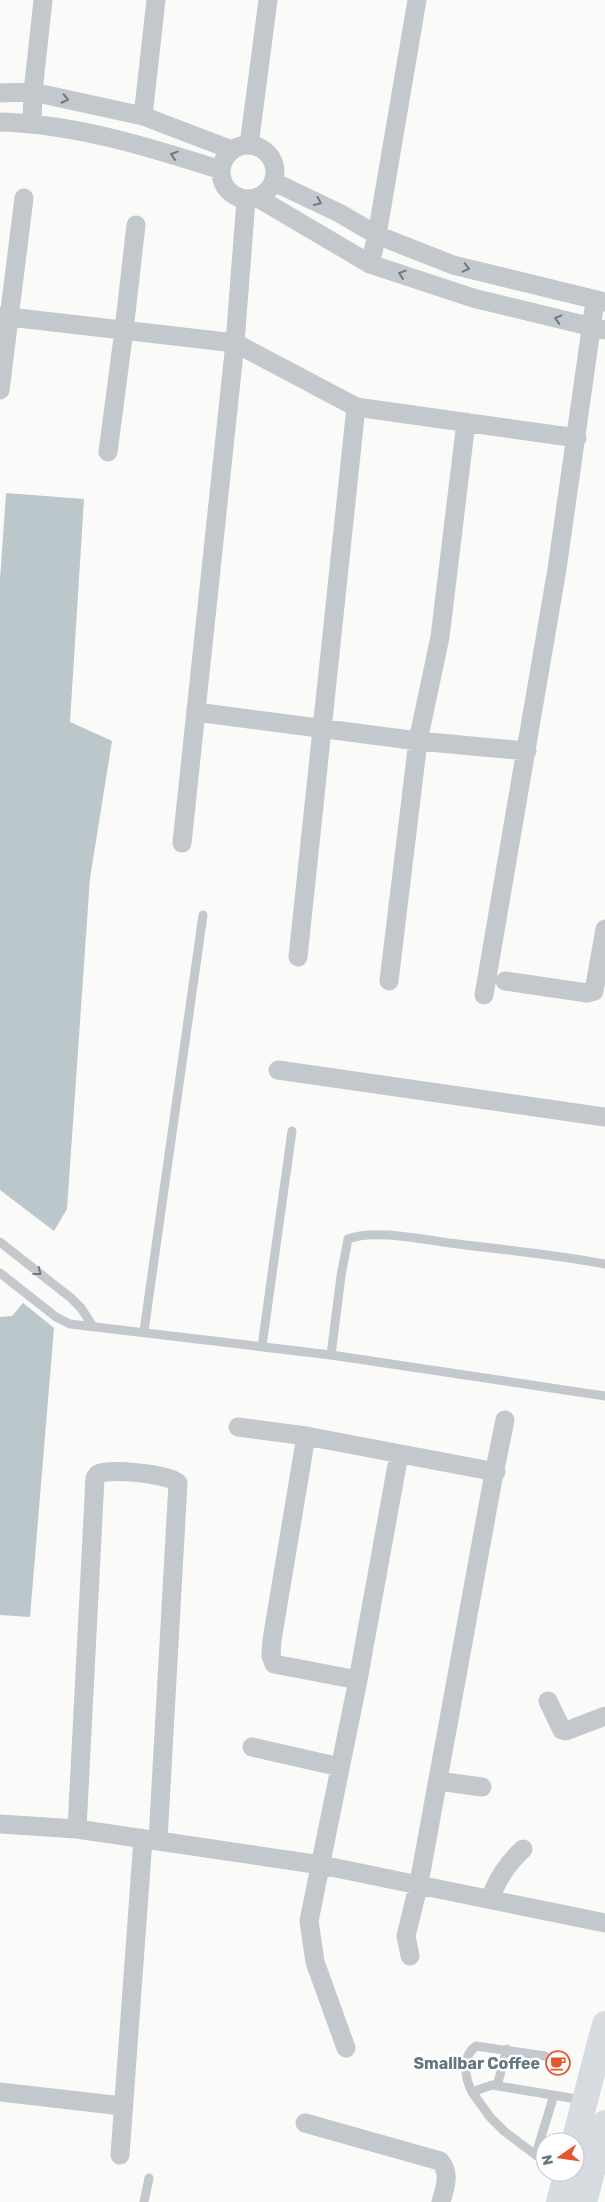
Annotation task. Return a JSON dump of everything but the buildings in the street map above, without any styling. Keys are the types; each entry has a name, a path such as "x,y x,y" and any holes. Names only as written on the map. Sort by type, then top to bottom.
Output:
{"main road":[{"path":"577,2132 605,2024"},
{"path":"585,2160 605,2123"},
{"path":"575,2182 584,2202"}],"street":[{"path":"32,123 33,92 43,0"},
{"path":"143,116 156,0"},
{"path":"268,0 240,147 222,162 222,181 227,190 236,197 252,199 370,264 473,298 598,330"},
{"path":"370,264 377,234 417,0"},
{"path":"0,93 33,92 143,116 240,147 256,146 268,154 275,167 274,182 270,189 252,199"},
{"path":"0,122 32,123 147,146 221,170"},
{"path":"274,182 339,213 377,234 453,265 600,301 598,330 577,438 527,751 484,995"},
{"path":"0,390 4,316 24,198"},
{"path":"182,843 252,199"},
{"path":"108,452 136,224"},
{"path":"4,316 235,343 356,407 577,438"},
{"path":"298,957 356,407"},
{"path":"389,981 418,741 440,637 466,422"},
{"path":"196,712 418,741 527,751"},
{"path":"505,981 587,993 594,991 604,937"},
{"path":"278,1070 605,1117"},
{"path":"410,1956 406,1936 419,1883 492,1484 506,1420"},
{"path":"238,1426 306,1436 496,1472"},
{"path":"306,1436 272,1640 271,1661 274,1664 358,1680"},
{"path":"346,2048 315,1962 310,1921 358,1680 399,1454"},
{"path":"77,1829 96,1478 98,1474 108,1470 162,1476 175,1480 178,1483 178,1490 150,1839 122,2106 120,2155"},
{"path":"548,1701 562,1730 566,1731 605,1716"},
{"path":"252,1747 340,1766"},
{"path":"438,1781 482,1787"},
{"path":"0,1824 77,1829 321,1865 419,1883 605,1923"},
{"path":"490,1898 499,1877 510,1861 523,1849"},
{"path":"0,2092 122,2106"},
{"path":"305,2123 440,2162 446,2168 447,2177 441,2202"}],"lane":[{"path":"144,1331 203,915"},
{"path":"262,1346 292,1132"},
{"path":"331,1355 341,1276 348,1239 358,1235 372,1234 424,1240 605,1264"},
{"path":"0,1242 71,1298 81,1308 92,1325"},
{"path":"0,1273 56,1317 70,1324 144,1331 331,1355 605,1396"},
{"path":"535,2153 504,2131 490,2117 472,2092 464,2072 473,2049 482,2046 546,2056"},
{"path":"497,2086 507,2049"},
{"path":"472,2092 484,2086 497,2086 585,2100"},
{"path":"543,2132 554,2095"},
{"path":"144,2202 149,2178"}],"shaded area":[{"path":"6,493 84,499 70,722 112,741 90,878 67,1209 54,1231 0,1190 0,580"},
{"path":"23,1303 54,1328 30,1617 0,1615 0,1317 12,1316"}],"place":[{"name":"Smallbar Coffee","path":"558,2063"}]}
